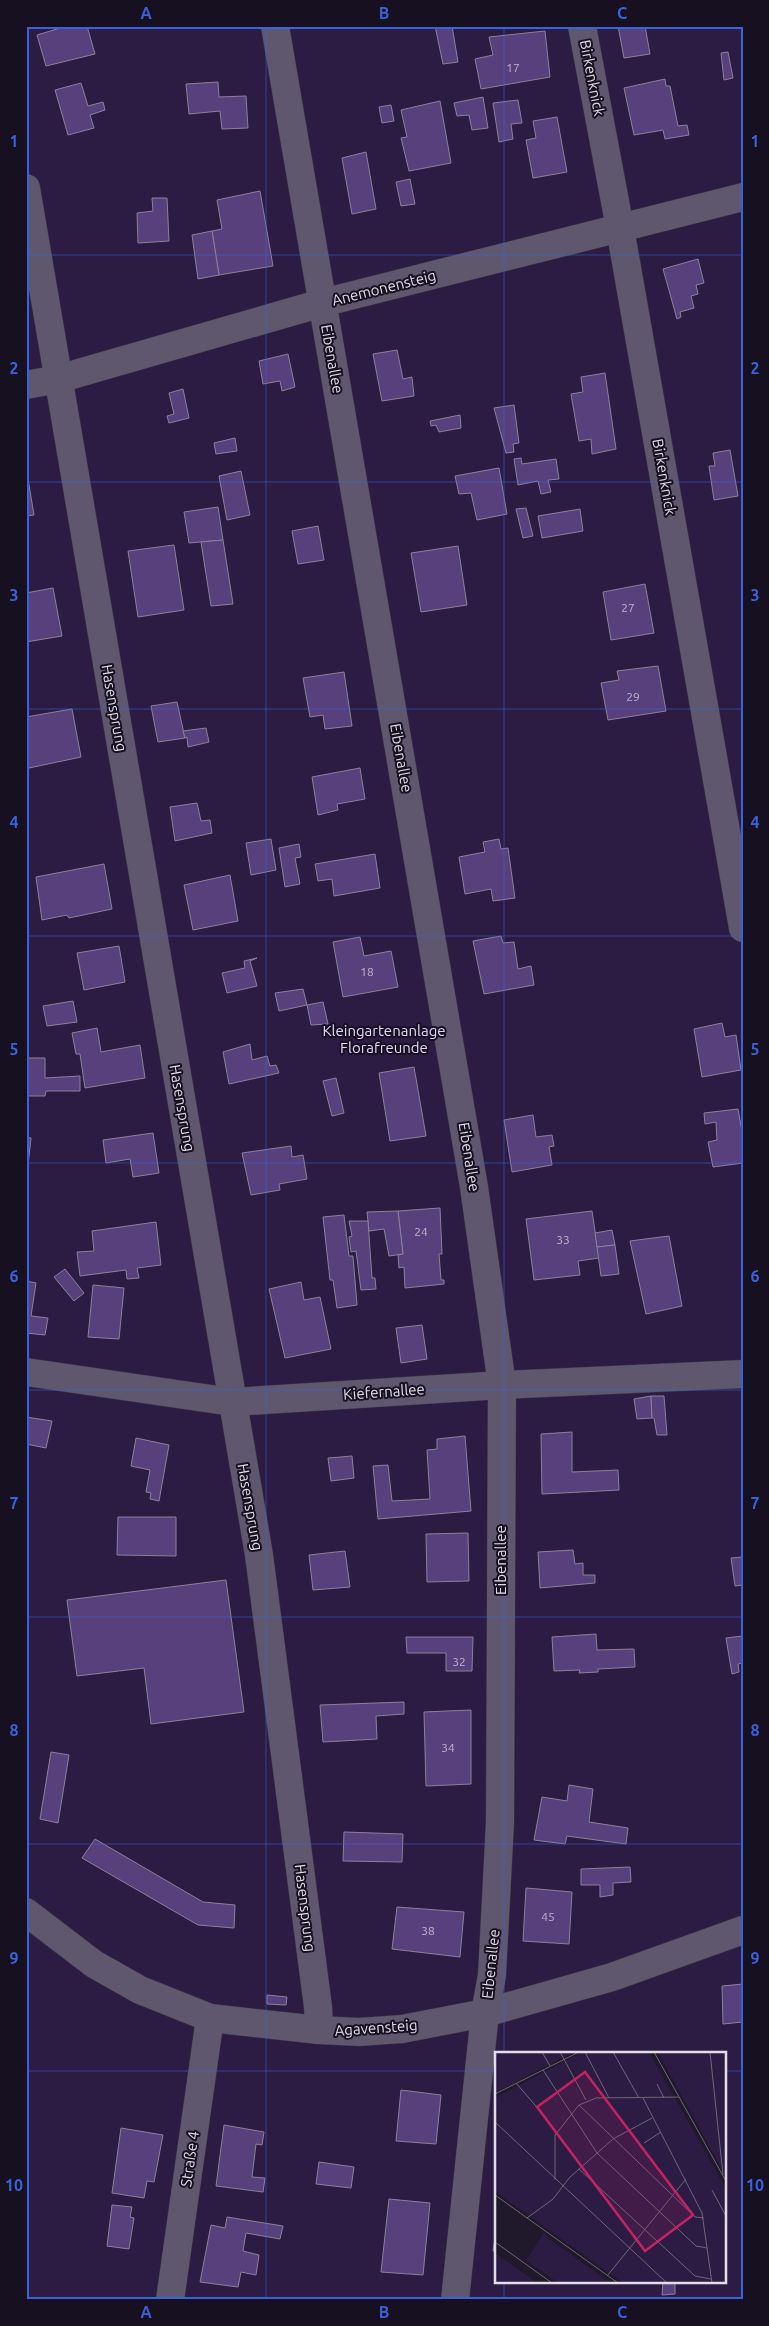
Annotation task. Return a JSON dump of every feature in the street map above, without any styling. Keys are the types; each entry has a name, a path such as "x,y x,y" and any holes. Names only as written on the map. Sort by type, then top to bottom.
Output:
{"lane":[{"name":"Eibenallee","path":"275,26 472,1177 502,1385 500,1822 492,1975 486,2013 455,2300"},
{"name":"Birkenknick","path":"582,26 620,228 743,928"},
{"name":"Hasensprung","path":"26,188 260,1565 318,2007 318,2030"},
{"name":"Anemonensteig","path":"26,384 58,379 322,303 743,197"},
{"name":"Kiefernallee","path":"26,1372 232,1402 502,1385 743,1374"},
{"name":"Agavensteig","path":"26,1912 94,1964 140,1990 210,2018 318,2030 359,2032 402,2029 486,2013 612,1977 743,1930"},
{"name":"Straße 4","path":"170,2300 210,2018"}],"green space":[{"name":"Kleingartenanlage Florafreunde","path":"26,26 743,26 743,2300 26,2300"}],"building":[{"path":"67,26 87,26 95,54 46,66 37,35"},
{"path":"435,26 452,26 458,62 443,64"},
{"path":"618,26 645,26 650,54 624,58"},
{"path":"545,31 550,77 481,89 475,59 493,55 489,37"},
{"path":"728,52 733,78 724,80 721,53"},
{"path":"665,79 666,86 670,86 678,126 687,125 689,135 665,139 663,130 634,135 624,88"},
{"path":"218,82 219,97 246,96 248,128 222,129 220,111 189,114 186,84"},
{"path":"81,83 88,106 103,102 105,110 90,115 94,128 68,135 55,90"},
{"path":"483,97 488,128 472,130 469,115 457,116 454,103"},
{"path":"518,100 522,123 511,124 513,139 499,142 493,103"},
{"path":"440,101 451,163 409,171 401,138 407,137 401,110"},
{"path":"391,105 394,121 382,123 379,107"},
{"path":"557,117 567,172 533,178 526,140 536,138 533,121"},
{"path":"366,152 376,209 352,214 342,158"},
{"path":"410,179 415,204 401,206 396,182"},
{"path":"260,191 273,266 219,275 212,231 222,229 217,200"},
{"path":"152,198 167,198 169,241 138,243 137,213 153,211"},
{"path":"212,231 219,275 198,279 192,235"},
{"path":"698,259 704,283 696,285 698,294 691,296 694,308 680,312 681,317 677,319 663,269"},
{"path":"397,350 403,379 412,377 414,396 382,401 373,354"},
{"path":"288,354 295,387 282,391 280,381 263,384 259,361"},
{"path":"605,373 616,449 592,454 591,439 579,441 571,394 583,392 581,377"},
{"path":"183,389 189,418 169,423 167,416 174,414 169,393"},
{"path":"514,405 519,443 513,444 514,452 506,453 494,408"},
{"path":"460,415 461,428 439,432 436,425 431,426 430,421"},
{"path":"235,438 237,451 216,454 214,443"},
{"path":"730,450 738,496 714,500 709,466 715,466 713,453"},
{"path":"521,458 522,464 556,459 559,479 548,480 551,492 541,494 538,481 518,485 514,459"},
{"path":"26,467 34,515 26,516"},
{"path":"499,468 507,514 477,520 471,493 459,494 455,476"},
{"path":"241,471 250,515 227,520 219,476"},
{"path":"218,507 223,540 189,543 184,512"},
{"path":"526,508 533,536 523,538 516,509"},
{"path":"580,509 583,531 542,538 538,516"},
{"path":"318,526 324,560 298,564 292,531"},
{"path":"223,540 233,604 211,606 201,542"},
{"path":"174,545 184,610 138,617 128,551"},
{"path":"458,546 467,605 421,612 411,553"},
{"path":"645,584 654,633 611,640 603,592"},
{"path":"53,588 62,636 26,642 26,593"},
{"path":"658,666 666,711 608,720 601,683 619,680 617,671"},
{"path":"344,672 352,726 325,729 323,715 310,717 303,678"},
{"path":"177,702 185,738 158,742 151,706"},
{"path":"72,709 81,757 29,768 26,754 26,717"},
{"path":"206,728 209,742 188,747 187,737 185,738 183,731"},
{"path":"360,768 365,799 337,804 338,810 318,815 312,777"},
{"path":"197,803 201,821 210,820 212,833 175,841 170,807"},
{"path":"271,839 276,870 251,875 246,843"},
{"path":"499,839 501,849 508,848 515,898 493,901 491,889 465,894 459,857 485,852 483,842"},
{"path":"299,844 301,857 295,858 300,884 285,887 279,848"},
{"path":"375,854 380,888 334,896 332,879 318,881 315,864"},
{"path":"104,864 112,909 69,918 67,915 42,920 36,877"},
{"path":"230,875 238,921 193,930 184,885"},
{"path":"501,936 503,943 514,942 518,969 531,966 534,985 484,994 473,941"},
{"path":"360,937 364,956 391,951 398,987 343,997 333,942"},
{"path":"119,946 125,982 84,990 77,953"},
{"path":"257,958 250,961 257,986 227,993 222,973 245,968 244,961"},
{"path":"303,989 307,1005 279,1011 275,993"},
{"path":"73,1001 77,1022 47,1026 43,1006"},
{"path":"323,1002 328,1024 311,1025 307,1005"},
{"path":"722,1023 725,1037 736,1035 741,1070 702,1077 694,1029"},
{"path":"97,1028 101,1052 140,1045 145,1078 85,1088 80,1054 76,1054 72,1033"},
{"path":"250,1044 252,1060 267,1056 270,1066 276,1065 279,1073 229,1084 223,1052"},
{"path":"27,1058 45,1058 45,1078 80,1076 80,1091 46,1091 45,1096 26,1096"},
{"path":"414,1067 426,1136 390,1141 379,1073"},
{"path":"336,1078 344,1113 332,1116 323,1081"},
{"path":"738,1109 743,1137 743,1163 713,1167 708,1142 717,1140 716,1122 705,1124 704,1113"},
{"path":"533,1115 536,1137 552,1135 554,1146 549,1147 552,1165 512,1172 504,1120"},
{"path":"153,1133 159,1173 133,1177 130,1159 106,1163 103,1140"},
{"path":"26,1137 31,1138 26,1183"},
{"path":"291,1146 292,1157 303,1155 307,1179 279,1184 280,1190 251,1195 242,1153"},
{"path":"440,1208 442,1254 439,1254 441,1280 444,1280 444,1284 405,1288 404,1267 399,1268 398,1255 403,1254 398,1211"},
{"path":"398,1211 403,1254 389,1256 384,1229 369,1231 367,1212"},
{"path":"592,1211 599,1258 578,1261 580,1275 534,1280 526,1219"},
{"path":"344,1215 349,1256 353,1256 357,1305 337,1308 333,1280 330,1280 323,1217"},
{"path":"349,1221 368,1221 372,1278 375,1278 376,1289 361,1290 356,1251 351,1252 349,1237 352,1236"},
{"path":"156,1222 161,1265 137,1268 139,1278 127,1279 126,1270 80,1276 77,1252 94,1251 92,1231"},
{"path":"612,1230 615,1245 597,1247 595,1233"},
{"path":"669,1236 682,1306 646,1314 630,1241"},
{"path":"615,1245 619,1274 601,1276 597,1247"},
{"path":"65,1269 84,1293 74,1301 54,1277"},
{"path":"26,1281 36,1283 31,1316 48,1318 45,1335 26,1333"},
{"path":"301,1282 304,1300 320,1297 331,1349 285,1358 269,1289"},
{"path":"93,1285 124,1288 119,1339 88,1337"},
{"path":"422,1325 427,1359 401,1363 396,1328"},
{"path":"651,1396 652,1418 637,1419 634,1399"},
{"path":"651,1396 664,1396 667,1435 657,1435 654,1418 652,1418"},
{"path":"26,1417 52,1421 46,1448 26,1444"},
{"path":"572,1432 572,1472 618,1470 619,1490 542,1494 541,1434"},
{"path":"465,1436 471,1511 378,1519 373,1466 388,1465 392,1501 430,1499 427,1450 437,1449 437,1439"},
{"path":"136,1438 169,1445 159,1501 150,1499 151,1493 146,1492 150,1470 131,1466"},
{"path":"352,1456 354,1478 331,1481 328,1458"},
{"path":"118,1517 176,1517 176,1556 117,1555"},
{"path":"468,1533 469,1581 427,1582 426,1534"},
{"path":"573,1550 575,1564 583,1563 583,1575 595,1575 595,1583 540,1588 538,1552"},
{"path":"345,1551 350,1587 313,1590 309,1555"},
{"path":"743,1557 743,1585 735,1586 731,1558"},
{"path":"226,1580 244,1712 151,1724 144,1668 77,1676 67,1600"},
{"path":"596,1634 597,1650 634,1649 635,1667 598,1669 598,1672 579,1673 580,1670 554,1671 552,1637"},
{"path":"743,1636 743,1663 738,1664 739,1672 732,1674 726,1638"},
{"path":"406,1637 473,1637 472,1671 446,1671 446,1653 407,1653"},
{"path":"404,1702 404,1714 376,1716 377,1739 323,1742 320,1705"},
{"path":"471,1710 471,1784 426,1786 424,1712"},
{"path":"51,1752 69,1755 58,1823 40,1819"},
{"path":"569,1785 593,1789 589,1822 628,1828 626,1844 567,1836 565,1844 534,1840 542,1797 567,1801"},
{"path":"344,1832 403,1834 402,1862 343,1861"},
{"path":"95,1839 203,1902 235,1905 234,1928 198,1925 82,1858"},
{"path":"630,1867 631,1882 613,1883 613,1895 600,1897 600,1885 581,1885 581,1869"},
{"path":"526,1888 572,1892 569,1944 523,1941"},
{"path":"397,1907 464,1912 460,1957 392,1949"},
{"path":"743,1984 743,2022 723,2024 722,1986"},
{"path":"267,1995 287,1997 286,2005 267,2004"},
{"path":"401,2090 441,2095 436,2144 396,2141"},
{"path":"224,2125 264,2132 262,2145 256,2144 252,2177 265,2178 263,2192 216,2186"},
{"path":"121,2128 163,2135 154,2182 147,2181 144,2198 112,2193"},
{"path":"319,2162 354,2167 351,2188 316,2184"},
{"path":"389,2199 430,2203 423,2275 381,2272"},
{"path":"112,2205 132,2207 130,2217 134,2218 129,2249 107,2246"},
{"path":"227,2217 283,2226 280,2239 246,2233 243,2251 259,2255 256,2275 241,2272 238,2287 200,2282 211,2225 225,2228"},
{"path":"663,2284 675,2284 675,2294 662,2295"}]}
